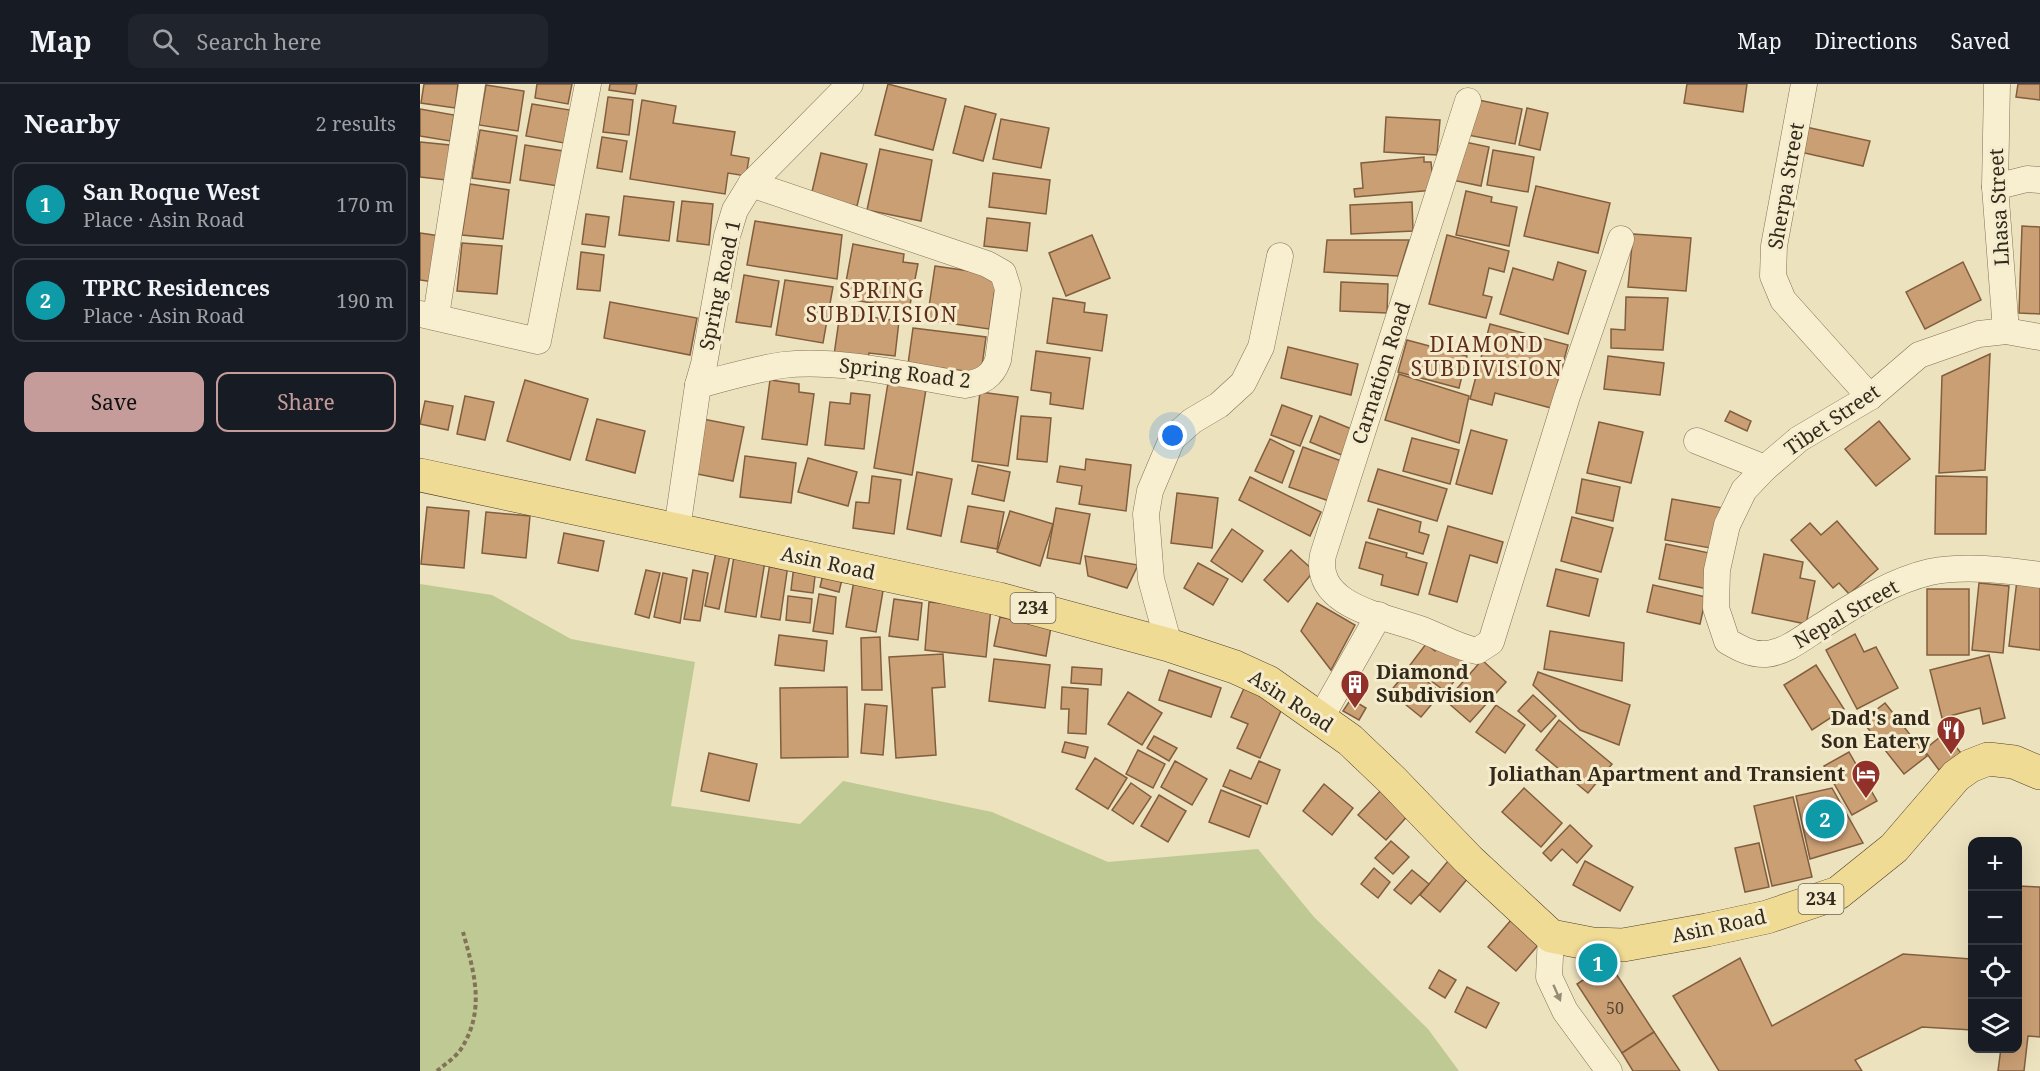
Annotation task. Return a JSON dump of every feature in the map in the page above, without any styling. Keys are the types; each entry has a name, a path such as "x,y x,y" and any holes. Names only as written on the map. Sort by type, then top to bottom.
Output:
{"main road":[{"name":"Asin Road","path":"420,475 999,599 1169,645 1234,667 1268,682 1350,740 1469,860 1551,936 1592,944 1623,945 1767,917 1838,893 1894,848 1956,776 1970,766 1988,759 2014,762 2040,773"}],"street":[{"path":"472,84 428,315 538,341 588,84"},
{"name":"Spring Road 1","path":"677,530 698,385 735,210 751,184 850,84"},
{"name":"Sherpa Street","path":"1804,84 1774,246 1773,276 1783,300 1870,397"},
{"name":"Lhasa Street","path":"1997,84 1995,187 2006,331"},
{"name":"Carnation Road","path":"1468,101 1320,567 1323,579 1333,591 1352,606 1466,649 1477,651 1491,642 1567,396 1621,239"},
{"path":"1995,187 2027,178 2040,180"},
{"name":"Spring Road 2","path":"698,385 783,365 808,364 831,365 965,384 980,382 987,378 998,360 1008,289 1003,273 987,264 751,184"},
{"path":"1169,645 1151,579 1146,514 1150,491 1172,439 1192,420 1219,405 1243,383 1261,347 1280,256"},
{"name":"Tibet Street","path":"1727,641 1716,608 1718,570 1727,525 1744,490 1765,468 1799,439 1870,397 1919,355 1979,333 2006,331 2040,337"},
{"path":"1697,441 1765,468"},
{"name":"Nepal Street","path":"1727,641 1754,654 1781,651 1867,598 1897,583 1931,572 2000,569 2040,575"},
{"path":"1320,718 1379,615"},
{"path":"1551,936 1550,977 1565,1011 1609,1071"}],"path":[{"path":"437,1071 461,1050 476,1012 477,983 463,932"}],"green space":[{"path":"420,584 492,595 571,639 695,662 671,806 800,824 843,781 992,812 1108,862 1258,849 1314,917 1428,1029 1459,1071 420,1071"}],"building":[{"path":"424,84 458,84 455,108 421,103"},
{"path":"537,84 572,84 568,104 535,98"},
{"path":"610,84 637,84 635,94 609,90"},
{"path":"888,84 946,99 933,150 875,135"},
{"path":"1687,84 1747,84 1743,112 1684,103"},
{"path":"2018,84 2040,84 2040,100 2016,97"},
{"path":"486,85 524,91 518,131 479,125"},
{"path":"608,97 633,100 629,135 603,132"},
{"path":"1469,98 1522,109 1515,144 1462,134"},
{"path":"642,100 676,106 673,123 735,132 731,155 749,158 746,176 728,173 725,194 630,179"},
{"path":"532,104 570,110 564,143 526,136"},
{"path":"965,106 996,114 983,161 953,153"},
{"path":"1527,108 1548,113 1540,150 1519,145"},
{"path":"420,109 454,115 450,141 420,136"},
{"path":"1386,117 1440,120 1437,155 1384,152"},
{"path":"1001,119 1049,128 1041,168 993,159"},
{"path":"1806,127 1870,141 1863,166 1800,152"},
{"path":"480,130 517,136 510,183 472,178"},
{"path":"602,137 627,141 622,172 597,168"},
{"path":"1460,141 1489,147 1481,186 1452,180"},
{"path":"420,142 450,145 446,180 420,177"},
{"path":"525,145 563,151 558,186 520,180"},
{"path":"880,149 932,160 921,221 867,210"},
{"path":"1493,150 1534,157 1528,192 1487,185"},
{"path":"821,153 867,164 857,206 811,196"},
{"path":"1424,157 1424,162 1431,162 1434,190 1355,197 1354,189 1363,188 1361,163"},
{"path":"993,173 1050,180 1046,214 989,207"},
{"path":"470,184 509,190 503,239 462,235"},
{"path":"1536,186 1610,203 1598,253 1524,236"},
{"path":"1466,191 1492,197 1491,202 1517,207 1509,246 1456,235"},
{"path":"624,196 674,202 669,241 619,235"},
{"path":"682,201 713,204 709,245 677,241"},
{"path":"1412,202 1413,231 1351,234 1350,205"},
{"path":"586,214 609,217 605,247 582,244"},
{"path":"987,218 1030,223 1027,251 984,246"},
{"path":"755,221 842,235 837,279 747,265"},
{"path":"2022,226 2040,227 2040,314 2019,313"},
{"path":"420,233 440,236 434,282 420,280"},
{"path":"1633,234 1691,238 1686,291 1628,287"},
{"path":"1092,235 1110,278 1066,296 1049,253"},
{"path":"1447,235 1509,251 1504,272 1489,268 1483,295 1492,297 1486,318 1429,304"},
{"path":"1327,240 1409,240 1398,276 1324,272"},
{"path":"462,243 502,246 497,294 457,291"},
{"path":"853,244 904,254 903,262 918,264 909,310 843,298"},
{"path":"581,252 604,255 600,291 577,289"},
{"path":"1558,262 1586,271 1568,334 1500,314 1513,268 1553,280"},
{"path":"1963,262 1981,300 1925,329 1906,292"},
{"path":"935,266 997,275 989,329 927,320"},
{"path":"744,275 779,281 771,327 736,322"},
{"path":"785,280 833,287 823,343 776,335"},
{"path":"1341,282 1388,284 1387,313 1340,311"},
{"path":"1626,297 1668,298 1663,350 1611,348 1611,329 1625,330"},
{"path":"1053,298 1085,303 1084,312 1107,315 1102,351 1047,343"},
{"path":"610,302 697,318 690,355 604,338"},
{"path":"840,313 899,321 895,356 869,353 868,360 834,355"},
{"path":"1490,324 1568,345 1551,408 1495,393 1492,405 1470,399"},
{"path":"913,328 986,337 981,373 908,364"},
{"path":"1407,340 1467,356 1459,388 1398,372"},
{"path":"1288,347 1358,364 1351,395 1281,378"},
{"path":"1036,351 1090,358 1083,409 1050,404 1051,393 1031,390"},
{"path":"1990,354 1985,470 1939,473 1942,376"},
{"path":"1608,356 1664,363 1660,395 1604,389"},
{"path":"1399,374 1469,396 1459,443 1385,420"},
{"path":"525,380 588,399 570,460 507,441"},
{"path":"770,380 799,384 799,392 814,394 807,445 762,439"},
{"path":"888,383 926,389 912,475 874,468"},
{"path":"980,392 1018,397 1008,466 972,461"},
{"path":"851,393 870,395 864,449 825,445 830,402 850,404"},
{"path":"465,396 494,402 485,440 457,434"},
{"path":"425,401 453,406 448,430 420,424"},
{"path":"1282,405 1312,416 1300,446 1271,435"},
{"path":"1730,411 1751,421 1747,431 1725,421"},
{"path":"1021,416 1051,418 1047,462 1017,459"},
{"path":"1320,416 1354,430 1344,456 1310,442"},
{"path":"597,419 645,431 635,473 586,460"},
{"path":"703,419 744,427 733,481 692,473"},
{"path":"1879,421 1910,459 1876,486 1845,449"},
{"path":"1599,422 1643,432 1631,483 1587,473"},
{"path":"1471,430 1507,440 1492,494 1456,484"},
{"path":"1412,438 1459,450 1450,484 1403,471"},
{"path":"1270,439 1294,451 1282,483 1255,471"},
{"path":"1303,447 1344,462 1329,501 1289,487"},
{"path":"745,456 796,463 791,503 740,497"},
{"path":"808,458 857,472 848,506 798,492"},
{"path":"1086,459 1131,465 1126,511 1079,504 1082,486 1057,482 1060,466 1085,470"},
{"path":"978,465 1010,472 1004,501 972,494"},
{"path":"1378,469 1447,489 1437,521 1368,501"},
{"path":"917,472 952,479 941,536 907,529"},
{"path":"872,476 901,480 894,534 853,528 856,502 869,503"},
{"path":"1936,476 1987,477 1986,534 1935,534"},
{"path":"1250,477 1321,512 1310,536 1239,500"},
{"path":"1582,479 1620,487 1613,521 1576,513"},
{"path":"1177,493 1218,498 1212,548 1171,543"},
{"path":"1672,499 1723,508 1716,549 1665,540"},
{"path":"968,506 1004,512 997,549 961,542"},
{"path":"427,507 469,511 464,568 421,564"},
{"path":"1056,508 1090,514 1080,564 1047,558"},
{"path":"1378,509 1421,522 1419,532 1429,535 1423,554 1369,538"},
{"path":"1010,511 1053,524 1040,566 997,552"},
{"path":"486,512 530,516 526,558 482,553"},
{"path":"1572,517 1613,528 1601,572 1561,561"},
{"path":"1837,521 1878,569 1849,594 1839,583 1833,588 1791,540 1810,523 1821,535"},
{"path":"1448,526 1503,542 1497,563 1470,555 1457,602 1429,594"},
{"path":"1232,529 1263,551 1242,582 1211,561"},
{"path":"564,533 604,541 598,571 558,563"},
{"path":"1366,542 1407,553 1406,557 1427,563 1418,595 1381,585 1383,575 1359,568"},
{"path":"1666,544 1714,554 1708,589 1659,579"},
{"path":"1291,550 1314,571 1288,602 1264,580"},
{"path":"716,552 730,555 719,609 705,606"},
{"path":"1764,554 1803,562 1800,578 1815,581 1806,624 1752,613"},
{"path":"734,556 765,561 756,617 725,612"},
{"path":"1085,556 1138,565 1127,588 1088,576"},
{"path":"770,563 788,565 780,620 761,617"},
{"path":"1198,563 1228,579 1213,605 1184,588"},
{"path":"794,565 816,568 813,593 791,590"},
{"path":"1556,569 1598,579 1589,616 1547,606"},
{"path":"646,570 660,573 649,618 635,614"},
{"path":"693,570 708,573 700,621 684,619"},
{"path":"824,570 843,575 839,592 820,587"},
{"path":"663,573 687,578 680,623 654,617"},
{"path":"854,580 884,585 876,632 846,627"},
{"path":"2017,580 2040,583 2040,650 2009,646"},
{"path":"1979,583 2009,586 2003,653 1972,650"},
{"path":"1653,585 1706,597 1700,624 1647,612"},
{"path":"1927,589 1969,589 1969,655 1927,655"},
{"path":"819,594 836,597 833,634 813,631"},
{"path":"788,596 812,599 810,623 786,620"},
{"path":"894,599 922,603 918,640 889,636"},
{"path":"929,602 991,608 986,657 925,650"},
{"path":"1317,603 1355,625 1331,670 1301,631"},
{"path":"1000,617 1051,627 1046,656 994,646"},
{"path":"1550,631 1624,643 1622,681 1544,669"},
{"path":"1855,634 1864,652 1876,647 1898,688 1857,709 1826,650"},
{"path":"779,635 827,641 824,671 775,665"},
{"path":"880,637 882,690 862,690 861,638"},
{"path":"1444,639 1471,659 1446,692 1410,665 1426,644 1435,651"},
{"path":"943,654 945,687 932,688 936,755 896,758 889,657"},
{"path":"1989,655 2005,718 1983,724 1980,708 1942,718 1930,670"},
{"path":"994,659 1050,665 1045,708 989,701"},
{"path":"1482,660 1506,682 1470,722 1446,701"},
{"path":"1816,665 1844,709 1812,730 1784,685"},
{"path":"1072,667 1102,669 1101,685 1071,683"},
{"path":"1410,667 1441,693 1421,717 1390,692"},
{"path":"1169,670 1221,688 1211,717 1159,700"},
{"path":"1538,672 1630,705 1619,745 1580,730 1533,685"},
{"path":"1245,686 1284,704 1260,758 1237,748 1248,724 1231,717"},
{"path":"847,687 848,757 781,758 780,688"},
{"path":"1062,687 1088,689 1086,734 1068,733 1069,709 1061,709"},
{"path":"1128,692 1162,713 1142,745 1108,724"},
{"path":"1533,695 1556,716 1541,732 1518,711"},
{"name":"Diamond Subdivision","path":"1351,699 1366,708 1359,720 1343,711"},
{"path":"1885,703 1927,756 1904,774 1862,721"},
{"path":"865,704 887,706 883,755 861,753"},
{"path":"1496,705 1525,725 1505,753 1476,732"},
{"path":"1559,720 1612,764 1588,793 1536,750"},
{"path":"1945,733 1961,753 1939,770 1924,750"},
{"path":"1154,736 1177,748 1169,761 1147,748"},
{"path":"1065,742 1088,747 1085,758 1062,752"},
{"path":"1138,750 1165,764 1153,788 1126,774"},
{"path":"1849,752 1877,801 1852,815 1824,766"},
{"path":"709,753 757,764 749,801 701,791"},
{"path":"1095,758 1127,778 1108,809 1076,789"},
{"path":"1175,761 1207,779 1192,805 1161,787"},
{"path":"1259,761 1280,770 1267,804 1223,786 1230,770 1251,779"},
{"path":"1131,783 1151,797 1133,824 1112,810"},
{"path":"1324,784 1353,808 1332,835 1303,811"},
{"path":"1384,787 1411,812 1386,840 1358,815"},
{"path":"1524,788 1562,823 1541,847 1502,812"},
{"path":"1832,788 1863,843 1810,859 1796,796"},
{"path":"1221,790 1261,806 1249,837 1209,822"},
{"path":"1159,795 1186,811 1168,842 1141,826"},
{"path":"1793,797 1812,877 1772,886 1754,806"},
{"path":"1570,825 1592,846 1577,863 1562,849 1551,861 1543,853"},
{"path":"1391,841 1409,857 1393,874 1375,858"},
{"path":"1759,843 1769,887 1745,892 1735,848"},
{"path":"1453,855 1473,872 1440,912 1420,895"},
{"path":"1585,861 1633,887 1620,911 1573,885"},
{"path":"1374,868 1390,882 1378,898 1361,884"},
{"path":"1412,870 1429,884 1411,904 1394,890"},
{"path":"2022,886 2040,887 2040,1037 2028,1036 2024,1071 1998,1071 2000,1053 2022,1053"},
{"path":"1511,920 1539,944 1516,971 1488,947"},
{"path":"1903,954 1968,959 1968,1030 1922,1027 1855,1060 1862,1071 1719,1071 1673,996 1740,958 1772,1026"},
{"path":"1609,963 1654,1032 1622,1053 1577,984"},
{"path":"1439,970 1456,980 1445,998 1429,988"},
{"path":"1467,987 1499,1003 1486,1028 1455,1012"},
{"path":"1654,1032 1680,1071 1633,1071 1622,1053"}],"place":[{"name":"Diamond Subdivision","path":"1355,710"},
{"name":"Dad's and Son Eatery","path":"1951,756"},
{"name":"Joliathan Apartment and Transient","path":"1866,800"},
{"name":"TPRC Residences","path":"1825,819"},
{"name":"San Roque West","path":"1598,963"}],"district":[{"name":"SPRING SUBDIVISION","path":"882,303"},
{"name":"DIAMOND SUBDIVISION","path":"1487,357"}]}
